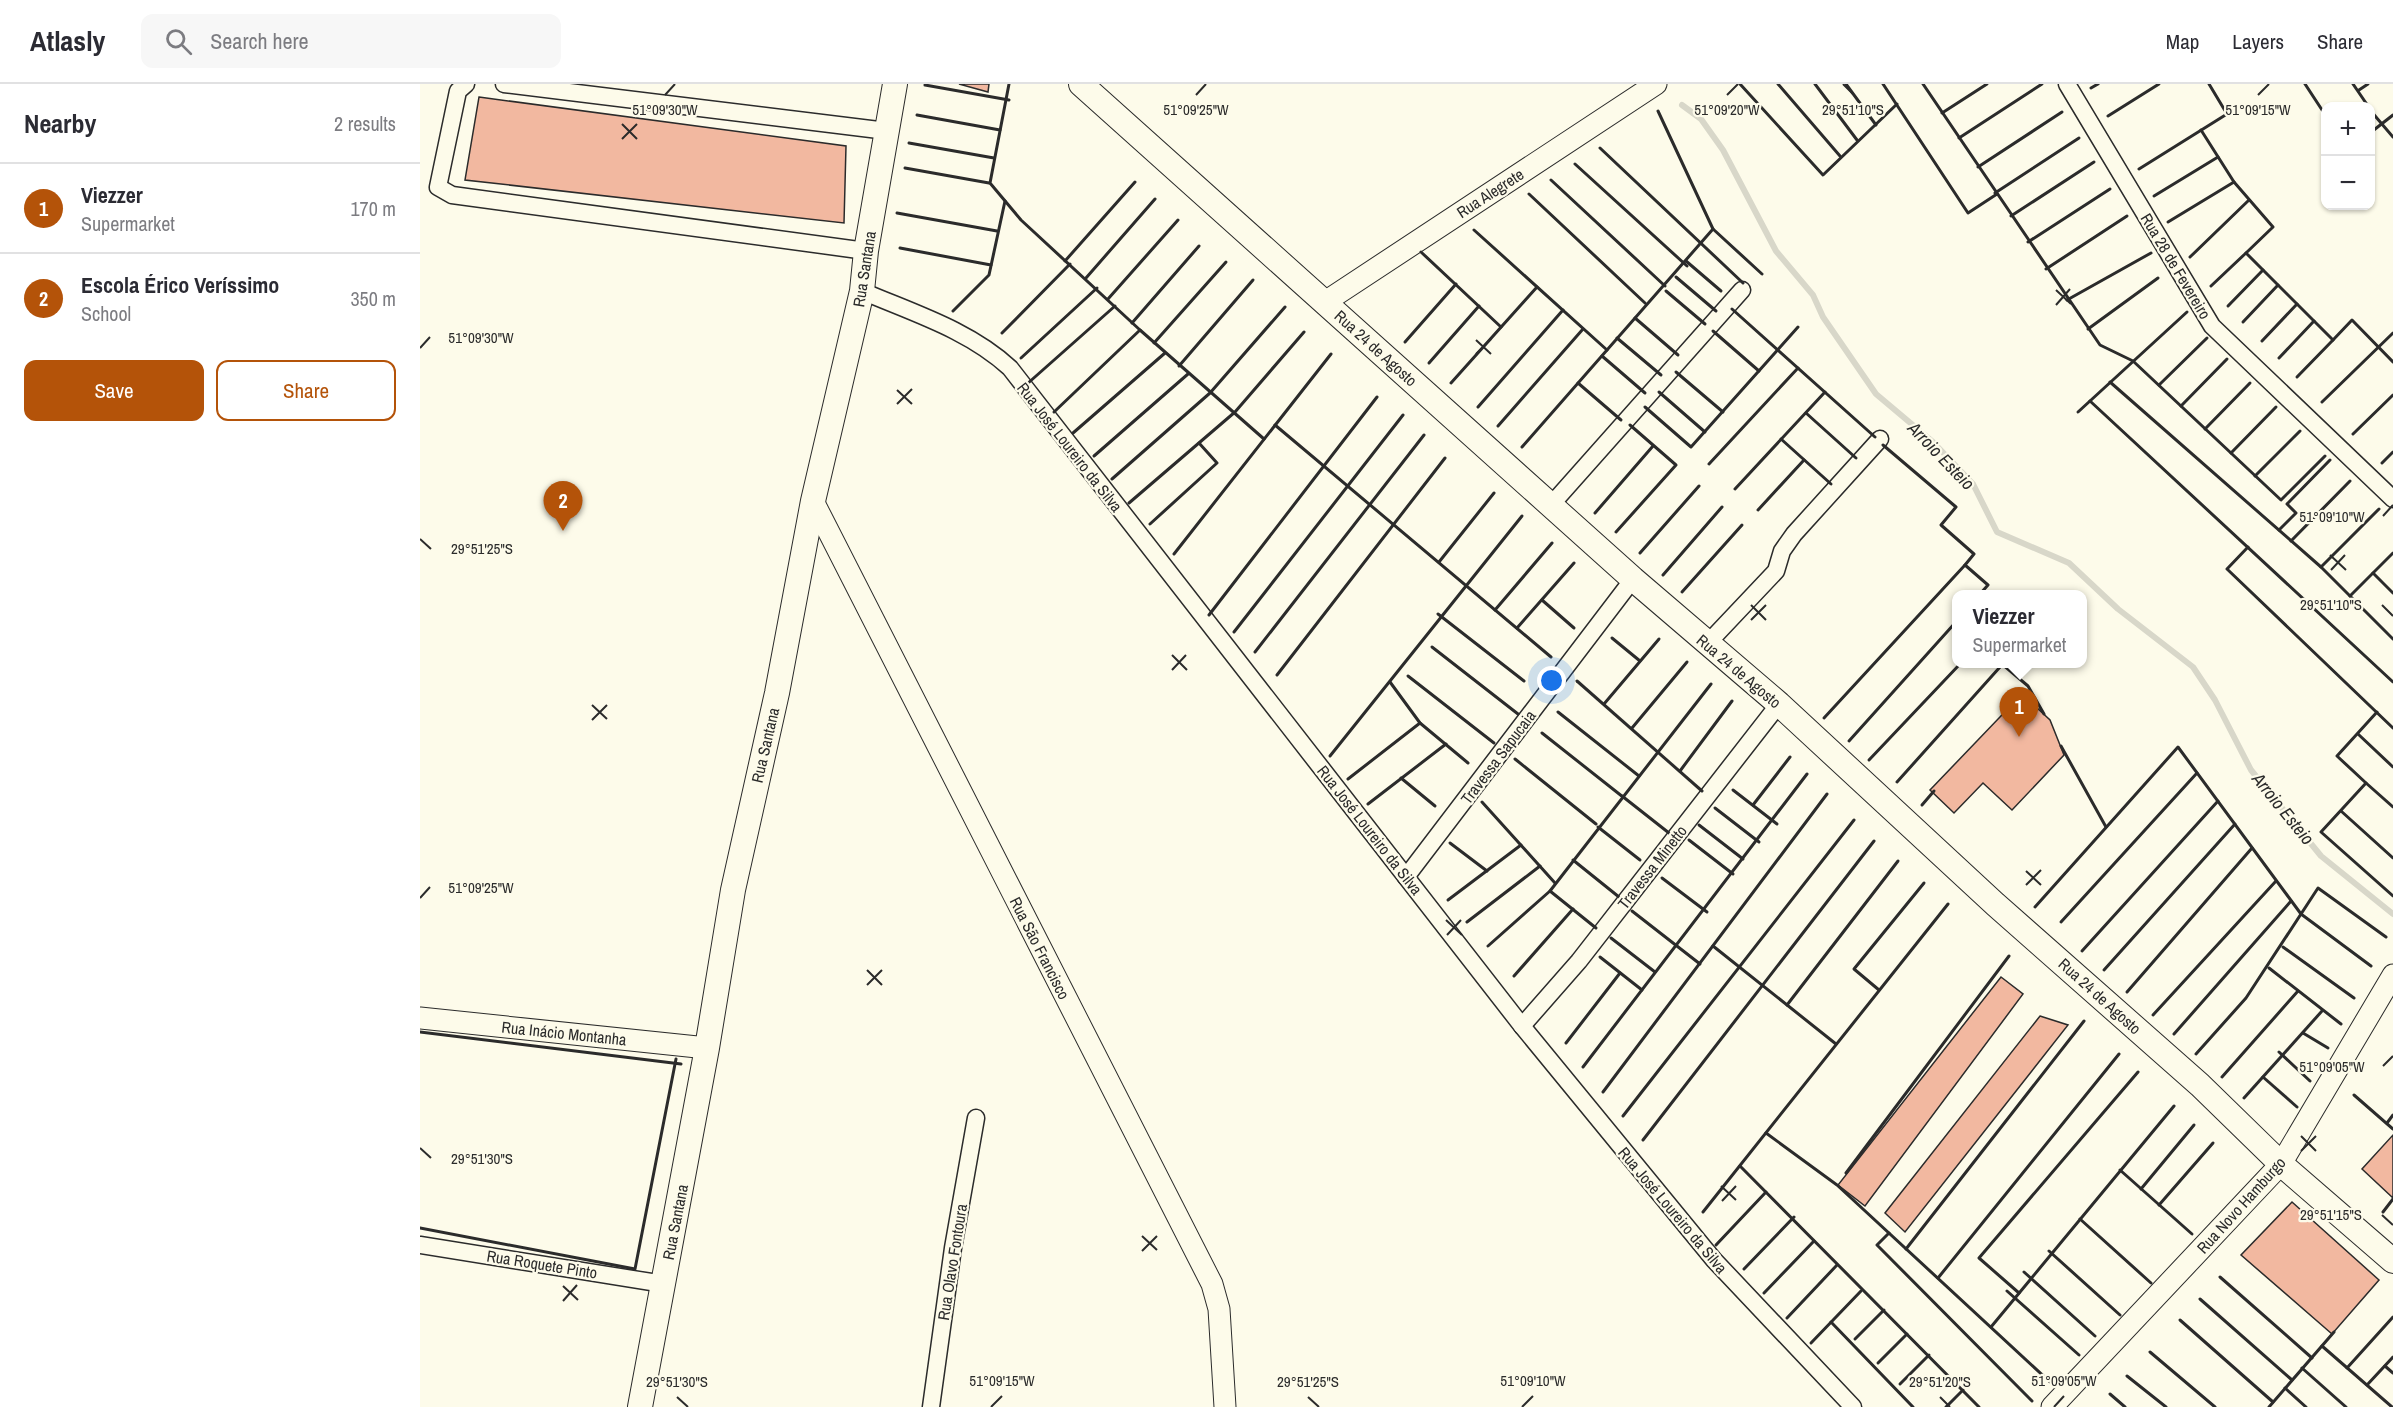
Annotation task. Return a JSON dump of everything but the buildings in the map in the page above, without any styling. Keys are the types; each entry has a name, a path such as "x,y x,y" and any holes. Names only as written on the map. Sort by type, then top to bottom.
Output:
{"main road":[{"name":"Rua Santana","path":"640,1407 707,1048 733,890 777,693 813,501 862,291 866,251 895,84"},
{"name":"Rua 24 de Agosto","path":"1081,84 1633,579 1779,704 1995,904 2200,1085 2281,1164 2393,1261"}],"street":[{"path":"466,84 458,91 438,187 453,195 866,251"},
{"path":"504,84 887,131"},
{"name":"Rua Alegrete","path":"1325,302 1656,84"},
{"name":"Rua 28 de Fevereiro","path":"2067,84 2212,326 2393,499"},
{"path":"1551,505 1742,290"},
{"name":"Rua José Loureiro da Silva","path":"862,291 959,332 991,350 1010,368 1522,1026 1714,1260 1853,1407"},
{"path":"1707,644 1776,571 1782,551 1794,534 1880,439"},
{"name":"Rua São Francisco","path":"813,501 1212,1284 1220,1318 1225,1407"},
{"name":"Travessa Sapucaia","path":"1406,877 1633,579"},
{"name":"Travessa Minetto","path":"1522,1026 1579,961 1779,704"},
{"name":"Rua Novo Hamburgo","path":"2052,1407 2281,1164 2390,987"},
{"name":"Rua Inácio Montanha","path":"420,1017 707,1048"},
{"name":"Rua Olavo Fontoura","path":"931,1407 953,1248 976,1118"},
{"name":"Rua Roquete Pinto","path":"420,1245 664,1284"}],"waterway":[{"name":"Arroio Esteio","path":"1682,105 1701,119 1723,150 1776,251 1813,295 1823,317 1876,394 1933,442 1973,484 1997,532 2069,563 2118,609 2193,667 2215,700 2251,770 2321,856 2393,914"}],"wall":[{"path":"1009,84 990,183 1021,220 1140,330 1264,439"},
{"path":"1740,84 1823,175 1897,104"},
{"path":"1778,84 1840,156"},
{"path":"1815,84 1857,140"},
{"path":"1846,84 1876,125"},
{"path":"1883,84 1968,213 1997,194"},
{"path":"1923,84 2100,345 2133,361 2281,500 2325,456"},
{"path":"1942,113 1987,84"},
{"path":"1959,138 2042,84"},
{"path":"2091,88 2098,84"},
{"path":"2108,116 2159,84"},
{"path":"2139,169 2227,114 2209,84"},
{"path":"2305,84 2321,108"},
{"path":"2353,84 2365,102"},
{"path":"2359,90 2368,84"},
{"path":"925,85 1009,100"},
{"path":"1658,111 1713,229 1762,274"},
{"path":"1978,167 2062,112"},
{"path":"917,115 1000,130"},
{"path":"2375,129 2393,115"},
{"path":"2375,116 2393,137"},
{"path":"2201,130 2234,182 2273,227 2246,253 2333,340 2352,320 2393,362"},
{"path":"1995,193 2079,138"},
{"path":"909,143 994,158"},
{"path":"1600,148 1743,283"},
{"path":"2154,196 2218,157"},
{"path":"2011,216 2094,162"},
{"path":"1575,164 1687,266"},
{"path":"905,168 989,183"},
{"path":"1551,180 1665,286"},
{"path":"1065,261 1135,182"},
{"path":"2168,222 2234,182"},
{"path":"2028,242 2110,189"},
{"path":"1529,194 1645,303"},
{"path":"1086,278 1155,199"},
{"path":"2190,257 2249,200"},
{"path":"953,311 989,275 1005,201"},
{"path":"897,213 997,231"},
{"path":"2046,269 2127,216"},
{"path":"1108,299 1178,220"},
{"path":"1522,447 1713,229"},
{"path":"1474,230 1607,350"},
{"path":"1132,323 1199,246"},
{"path":"900,248 991,265"},
{"path":"1421,252 1501,327"},
{"path":"2067,300 2151,253"},
{"path":"2211,286 2246,253"},
{"path":"1686,261 1721,291"},
{"path":"1154,343 1226,262"},
{"path":"1002,333 1070,264"},
{"path":"2228,306 2263,270"},
{"path":"1676,277 1716,311"},
{"path":"2088,329 2158,278"},
{"path":"1179,366 1253,280"},
{"path":"1405,342 1456,284"},
{"path":"2243,322 2278,285"},
{"path":"1451,383 1537,287"},
{"path":"1021,358 1097,288"},
{"path":"1666,291 1705,324"},
{"path":"2262,341 2297,304"},
{"path":"1027,384 1115,306"},
{"path":"1429,363 1479,306"},
{"path":"1112,479 1210,393 1285,307"},
{"path":"1732,309 1875,437"},
{"path":"1478,407 1563,310"},
{"path":"2078,412 2187,312"},
{"path":"1635,318 1678,355"},
{"path":"2279,358 2314,321"},
{"path":"1645,407 1691,447 1798,327"},
{"path":"1498,426 1583,329"},
{"path":"1054,412 1140,330"},
{"path":"1713,331 1759,371"},
{"path":"1129,503 1235,412 1304,332"},
{"path":"2322,402 2393,333"},
{"path":"1617,338 1661,375"},
{"path":"2159,385 2207,338"},
{"path":"2297,377 2333,340"},
{"path":"1073,433 1165,353"},
{"path":"1174,554 1331,354"},
{"path":"1602,356 1645,393"},
{"path":"2181,406 2227,359"},
{"path":"1709,464 1798,368"},
{"path":"1676,372 1723,412"},
{"path":"1094,456 1188,374"},
{"path":"2110,382 2321,567 2393,639"},
{"path":"1578,383 1621,420"},
{"path":"2205,429 2250,383"},
{"path":"1659,392 1705,432"},
{"path":"1735,489 1825,392"},
{"path":"2353,434 2393,395"},
{"path":"1209,615 1377,397"},
{"path":"2090,401 2393,682"},
{"path":"2231,453 2276,407"},
{"path":"1806,413 1856,458"},
{"path":"1234,632 1403,415"},
{"path":"1275,425 1551,657"},
{"path":"1616,532 1676,465 1630,425"},
{"path":"2255,476 2300,431"},
{"path":"1255,652 1424,435"},
{"path":"1781,439 1831,484"},
{"path":"1150,524 1217,463 1199,443"},
{"path":"1883,445 1956,507 1941,525 1974,554 1965,565 1988,585 1984,590"},
{"path":"1595,513 1653,446"},
{"path":"2382,463 2393,452"},
{"path":"1277,675 1445,458"},
{"path":"1758,510 1804,460"},
{"path":"2279,530 2296,513 2287,504 2330,460"},
{"path":"2291,541 2350,481"},
{"path":"1640,553 1699,486"},
{"path":"1439,562 1494,493"},
{"path":"1663,575 1722,507"},
{"path":"2321,567 2379,509"},
{"path":"1330,756 1522,516"},
{"path":"1682,592 1742,525"},
{"path":"1495,610 1552,543"},
{"path":"2248,547 2227,569 2393,728"},
{"path":"2350,596 2393,553"},
{"path":"1517,628 1574,563"},
{"path":"1824,718 1965,565"},
{"path":"2373,573 2393,593"},
{"path":"1542,600 1574,628"},
{"path":"1438,614 1524,681"},
{"path":"1849,741 1952,626"},
{"path":"1612,638 1640,661"},
{"path":"1604,704 1659,639"},
{"path":"1432,647 1518,714"},
{"path":"1632,728 1687,662"},
{"path":"1869,760 1956,668"},
{"path":"1897,782 1999,668"},
{"path":"2007,668 2028,686 2044,714"},
{"path":"1408,676 1494,743"},
{"path":"1577,681 1702,791"},
{"path":"1390,682 1420,723 1468,763"},
{"path":"1488,946 1550,891 1711,684"},
{"path":"1680,771 1732,701"},
{"path":"1558,712 1639,776"},
{"path":"2377,712 2337,756 2366,783 2321,832 2393,896"},
{"path":"1348,779 1420,723"},
{"path":"1542,733 1623,797"},
{"path":"2358,734 2393,767"},
{"path":"1368,804 1446,744"},
{"path":"2061,746 2106,827"},
{"path":"2035,907 2178,747 2301,914 2371,966"},
{"path":"1753,805 1790,757"},
{"path":"1515,759 1596,824"},
{"path":"2061,922 2197,773"},
{"path":"1583,1067 1807,774"},
{"path":"1401,778 1435,806"},
{"path":"2366,783 2393,807"},
{"path":"1733,790 1777,824"},
{"path":"1922,805 1934,791"},
{"path":"1603,1092 1827,794"},
{"path":"1622,796 1669,833"},
{"path":"2082,951 2218,801"},
{"path":"1482,802 1555,883"},
{"path":"1715,808 1759,842"},
{"path":"2341,811 2393,858"},
{"path":"1623,1116 1854,820"},
{"path":"2104,970 2235,824"},
{"path":"1699,825 1743,859"},
{"path":"1598,827 1640,860"},
{"path":"1689,840 1733,874"},
{"path":"1643,1140 1874,841"},
{"path":"1450,843 1487,871"},
{"path":"1448,900 1521,845"},
{"path":"2127,992 2252,848"},
{"path":"1573,860 1619,897"},
{"path":"1787,1005 1898,861"},
{"path":"1467,922 1540,866"},
{"path":"1662,878 1707,912"},
{"path":"2153,1015 2276,881"},
{"path":"1879,990 1854,969 1924,883"},
{"path":"2196,1054 2246,998 2318,888 2386,937"},
{"path":"1550,891 1596,928"},
{"path":"2174,1034 2291,901"},
{"path":"1703,1212 1948,904"},
{"path":"1514,976 1573,909"},
{"path":"1632,911 1700,964"},
{"path":"1611,938 1655,972"},
{"path":"1713,946 1836,1044"},
{"path":"2283,947 2354,998"},
{"path":"1846,1173 2009,956"},
{"path":"1600,957 1642,990"},
{"path":"2269,968 2341,1024"},
{"path":"1566,1043 1620,973"},
{"path":"2222,1077 2298,991"},
{"path":"2244,1098 2322,1011"},
{"path":"1906,1249 2084,1021"},
{"path":"420,1032 681,1064"},
{"path":"2303,1033 2328,1048"},
{"path":"2279,1052 2310,1081"},
{"path":"1938,1278 2119,1054"},
{"path":"420,1228 635,1269 676,1059"},
{"path":"2019,1293 1979,1258 2138,1072"},
{"path":"2263,1077 2297,1107"},
{"path":"2354,1095 2393,1129"},
{"path":"1991,1327 2174,1106"},
{"path":"2387,1123 2393,1115"},
{"path":"2141,1189 2194,1125"},
{"path":"1766,1133 1837,1185 2050,1382"},
{"path":"2159,1205 2213,1143"},
{"path":"1740,1166 1979,1407"},
{"path":"2120,1170 2192,1234"},
{"path":"1716,1245 1766,1192"},
{"path":"2383,1212 2393,1199"},
{"path":"1744,1269 1794,1217"},
{"path":"2080,1219 2151,1283"},
{"path":"1889,1233 1877,1245 2032,1401"},
{"path":"1764,1293 1814,1241"},
{"path":"2049,1251 2120,1315"},
{"path":"1787,1318 1837,1265"},
{"path":"2024,1272 2095,1336"},
{"path":"2220,1277 2312,1358"},
{"path":"1811,1343 1861,1291"},
{"path":"2007,1291 2079,1355"},
{"path":"2200,1299 2292,1380"},
{"path":"1855,1339 1884,1310"},
{"path":"2347,1368 2393,1317"},
{"path":"2180,1320 2273,1402"},
{"path":"1831,1322 1913,1407"},
{"path":"2269,1407 2334,1332"},
{"path":"1878,1363 1907,1334"},
{"path":"2322,1346 2392,1407"},
{"path":"2150,1352 2215,1407"},
{"path":"1900,1384 1929,1355"},
{"path":"2367,1385 2393,1357"},
{"path":"2385,1366 2393,1373"},
{"path":"2302,1368 2346,1407"},
{"path":"2127,1376 2166,1407"},
{"path":"2285,1388 2306,1407"},
{"path":"1946,1407 1963,1390"},
{"path":"2110,1394 2125,1407"}],"place":[{"name":"Escola Érico Veríssimo","path":"563,531"},
{"name":"Viezzer","path":"2019,737"}]}
